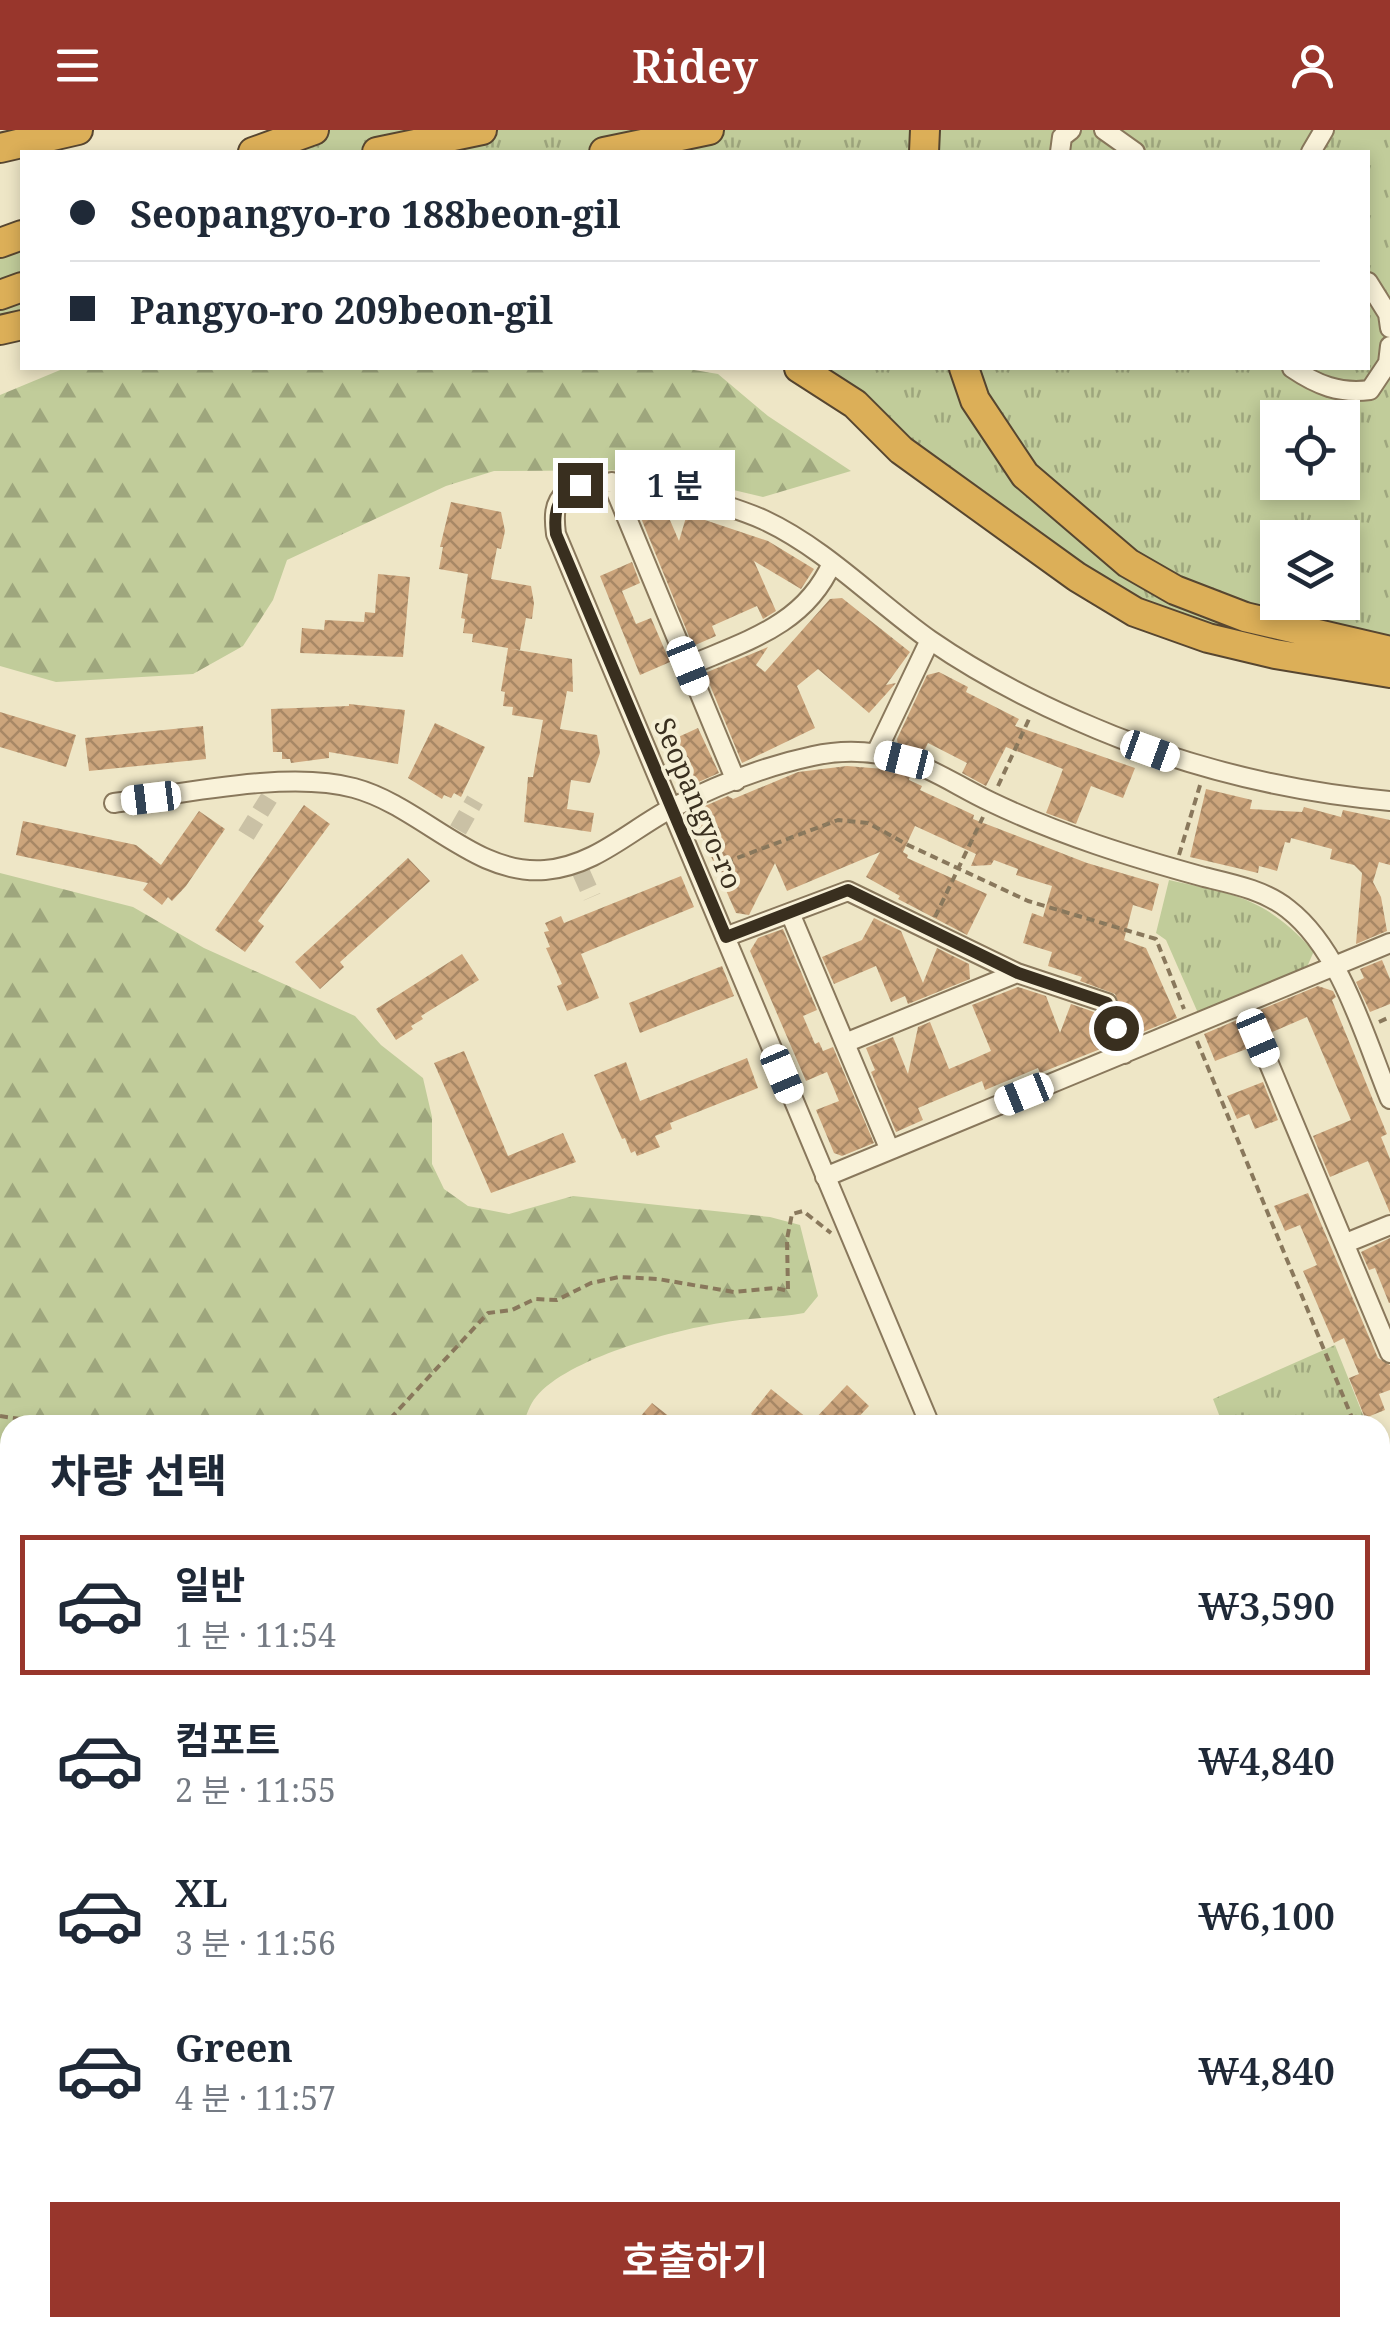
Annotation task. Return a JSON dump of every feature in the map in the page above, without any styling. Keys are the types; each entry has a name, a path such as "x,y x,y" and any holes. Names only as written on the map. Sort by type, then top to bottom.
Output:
{"highway":[{"path":"0,148 78,130"},
{"path":"259,150 314,130"},
{"path":"387,150 482,130"},
{"path":"614,150 709,130"},
{"path":"803,370 855,404 901,450 1077,576 1135,612 1208,638 1275,654 1390,673"},
{"path":"965,370 975,400 1024,475 1128,563 1174,590 1245,617 1390,651"}],"street":[{"path":"1104,130 1131,150"},
{"path":"1370,285 1388,314 1390,328"},
{"path":"1295,370 1317,386 1354,392 1370,390 1388,364 1390,346"},
{"path":"612,482 687,496 764,520 832,563 930,640 1070,718 1205,770 1294,789 1390,800"},
{"path":"612,482 736,781"},
{"name":"Seopangyo-ro","path":"612,482 580,485 566,492 556,504 556,534 926,1415"},
{"path":"688,666 790,618 819,591 832,563"},
{"path":"876,753 930,640"},
{"path":"114,803 274,791 310,783 353,788 456,835 490,861 523,870 544,870 579,867 671,809 736,781 814,756 876,753 926,768 990,802 1071,836 1267,896 1308,928 1334,966 1389,1094"},
{"path":"726,937 848,890 1018,973 1107,1003 1124,1054"},
{"path":"790,913 889,1148"},
{"path":"824,1176 1390,943"},
{"path":"845,1043 1018,973"},
{"path":"1244,1004 1390,1353"},
{"path":"1346,1243 1390,1224"}],"path":[{"path":"1175,869 1205,770"},
{"path":"698,872 827,823 868,822 1028,901 1156,940 1350,1415"},
{"path":"395,1415 488,1313 512,1310 535,1298 556,1300 590,1283 619,1277 658,1278 734,1292 776,1288 788,1292 792,1214 803,1211 856,1250"}],"green space":[{"path":"307,130 1390,130 1390,673 1135,612 802,370 1370,370 1370,150 253,150"},
{"path":"20,246 20,325 0,330 0,257"},
{"path":"60,370 694,370 718,374 768,416 851,471 763,497 649,470 494,471 446,486 287,560 273,600 243,646 193,674 56,682 0,666 0,395"},
{"path":"0,873 133,907 204,948 355,1016 381,1045 423,1078 432,1117 432,1164 444,1189 468,1206 509,1214 573,1196 770,1217 800,1225 818,1296 804,1313 699,1327 595,1359 551,1383 534,1400 526,1415 0,1415"},
{"path":"1169,880 1232,895 1264,909 1314,951 1307,967 1198,1013 1166,940 1156,933"},
{"path":"1335,1345 1363,1415 1219,1415 1213,1399"}],"building":[{"path":"451,502 501,512 505,531 491,579 531,586 534,603 532,619 526,618 520,650 511,649 572,659 573,692 567,691 560,729 597,735 600,753 590,783 571,780 567,809 594,813 591,832 524,822 528,777 533,777 543,720 512,715 513,707 503,706 505,692 501,691 508,648 472,642 473,634 463,633 465,619 461,618 468,574 439,569"},
{"path":"647,510 666,511 679,541 687,514 768,541 814,569 801,589 754,561 776,611 763,619 757,606 712,626 716,636 693,646 641,518"},
{"path":"632,562 640,583 622,591 636,624 651,618 670,662 640,675 600,576"},
{"path":"378,574 410,577 403,657 300,653 302,628 324,630 325,620 364,622 365,612 375,613"},
{"path":"842,598 910,652 886,685 896,683 869,713 818,669 797,686 815,728 742,763 705,673 768,647 756,665 765,672 830,599"},
{"path":"939,672 968,687 966,692 1019,719 1015,726 1135,768 1123,798 1091,786 1076,824 1046,813 1063,769 1006,747 986,786 962,773 967,763 928,743 923,753 898,745 897,739 927,675"},
{"path":"349,704 405,710 398,764 329,752 329,758 291,763 290,759 282,759 282,752 273,752 271,709"},
{"path":"0,712 76,735 66,767 0,747"},
{"path":"435,723 485,747 461,797 454,793 451,798 444,795 442,799 408,778"},
{"path":"203,726 206,759 89,771 85,738"},
{"path":"698,728 719,773 685,788 665,743"},
{"path":"847,766 910,775 909,780 922,786 920,790 974,815 973,819 1087,863 1159,884 1152,911 1133,905 1124,940 1146,948 1177,1018 1138,1034 1130,1032 1115,994 1048,966 1052,952 1023,943 1032,913 1043,917 1052,886 1016,875 1018,869 994,860 991,865 971,866 976,854 915,826 903,852 907,858 987,894 967,935 898,899 900,896 866,877 880,852 787,891 775,863 749,915 736,913 698,827 705,806 728,796 733,799 798,772"},
{"path":"1206,789 1252,800 1250,809 1302,812 1304,807 1341,817 1343,810 1390,820 1390,865 1379,862 1373,882 1381,897 1387,931 1356,944 1362,873 1354,865 1330,859 1332,849 1291,838 1290,843 1285,842 1277,871 1259,866 1258,873 1190,857"},
{"path":"304,805 330,824 258,921 264,926 245,952 215,930"},
{"path":"199,811 225,829 186,886 172,901 168,897 162,905 143,890 148,883 16,855 23,821 136,845 161,865"},
{"path":"408,858 430,881 340,962 344,967 320,989 295,962"},
{"path":"681,876 694,907 581,954 599,998 567,1011 557,986 562,984 546,948 550,947 545,923 561,916 564,923"},
{"path":"874,918 901,931 923,983 937,948 969,964 970,979 908,1004 905,996 891,1002 876,966 834,984 822,957 862,940"},
{"path":"783,929 817,1010 803,1016 815,1044 819,1042 823,1051 833,1047 874,1143 842,1156 834,1153 816,1110 839,1101 827,1072 806,1081 750,951 758,938"},
{"path":"462,954 479,980 421,1016 423,1019 411,1026 413,1029 396,1040 376,1009"},
{"path":"1382,960 1390,979 1390,1004 1370,1012 1356,982 1364,978 1360,969"},
{"path":"722,966 734,996 640,1033 629,1003"},
{"path":"1318,986 1333,991 1336,997 1332,1000 1387,1134 1381,1137 1390,1159 1390,1213 1368,1161 1330,1177 1313,1136 1351,1120 1307,1017 1270,1033 1260,1010"},
{"path":"1018,987 1046,996 1060,1033 1071,1004 1097,1013 1108,1046 985,1090 982,1081 918,1108 923,1120 896,1132 871,1072 875,1070 866,1048 893,1037 908,1074 918,1027 930,1022 949,1069 991,1051 972,1005"},
{"path":"1237,1020 1249,1048 1215,1061 1204,1034"},
{"path":"464,1051 508,1156 563,1133 576,1162 491,1193 434,1063"},
{"path":"747,1058 758,1088 670,1123 672,1129 655,1136 660,1147 637,1156 622,1139 594,1075 626,1062 640,1101"},
{"path":"1263,1082 1278,1120 1255,1129 1249,1114 1237,1119 1227,1096"},
{"path":"1308,1193 1378,1358 1390,1365 1390,1390 1379,1394 1385,1410 1364,1415 1349,1378 1359,1374 1344,1338 1334,1343 1303,1271 1317,1265 1300,1225 1285,1231 1274,1206"},
{"path":"1390,1238 1389,1303 1375,1268 1369,1270 1361,1252"},
{"path":"847,1385 869,1406 860,1415 819,1415"},
{"path":"771,1389 803,1415 752,1415"},
{"path":"652,1403 667,1415 642,1415"}],"tunnel":[{"path":"246,835 269,798"},
{"path":"458,830 475,800"},
{"path":"581,872 592,897"}],"route":[{"path":"580,485 566,492 556,504 556,534 726,937 848,890 1018,973 1107,1003 1116,1028"}]}
